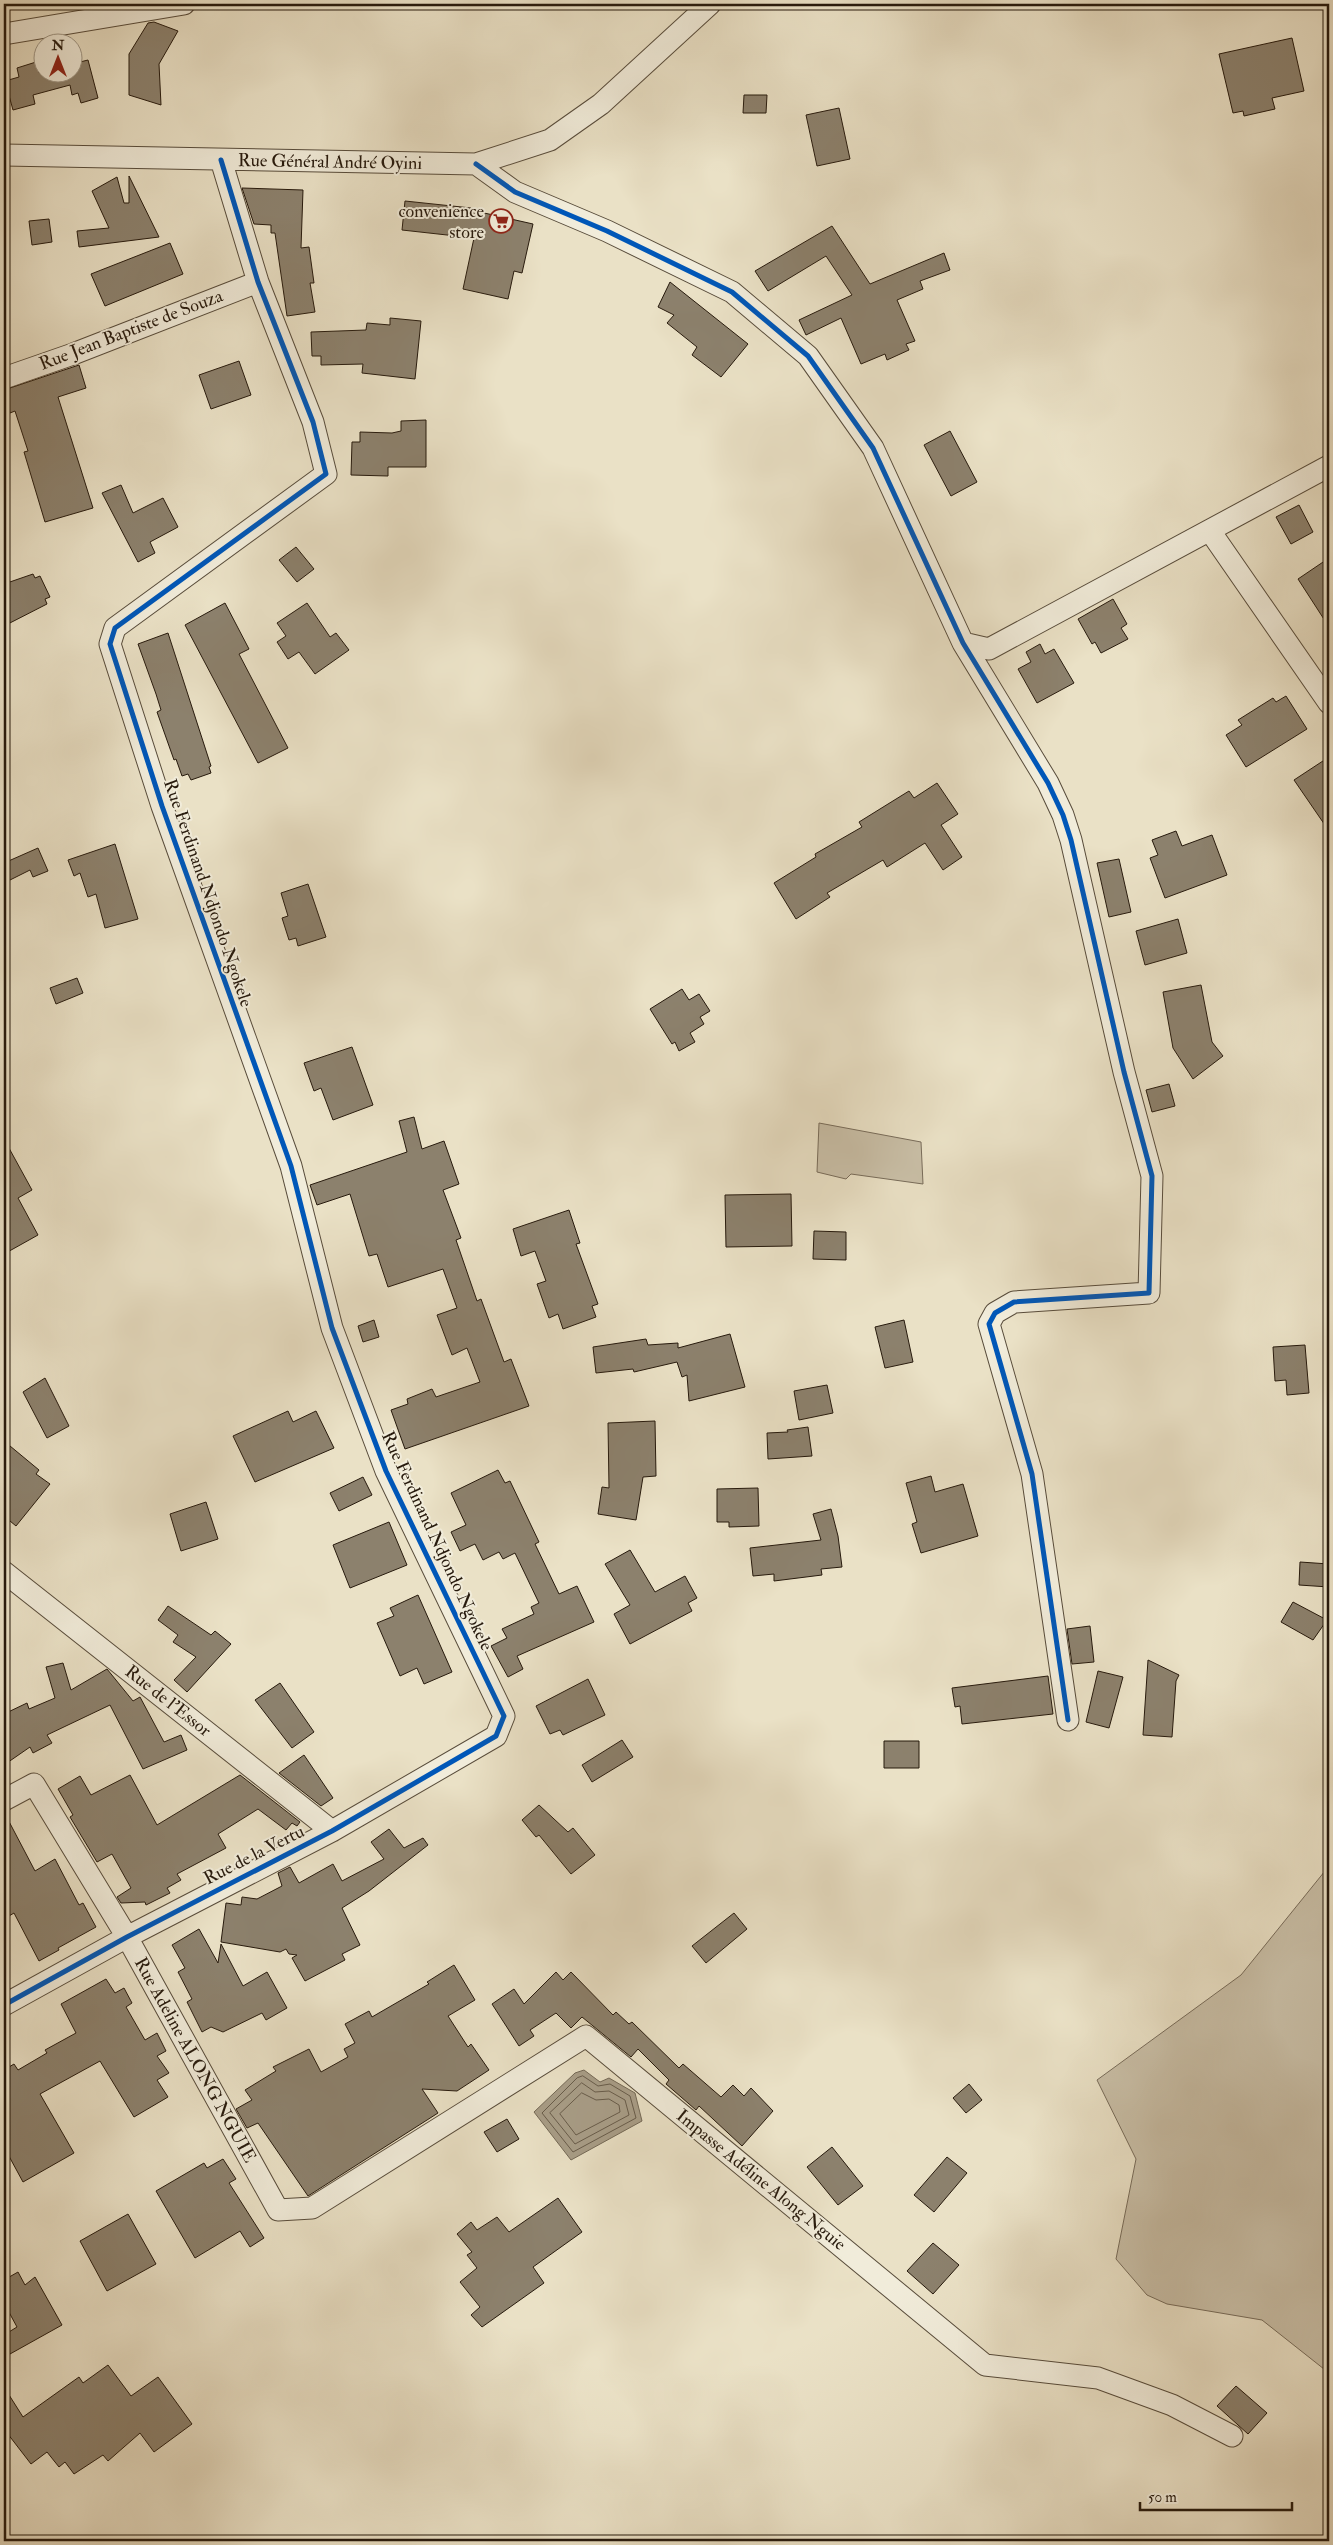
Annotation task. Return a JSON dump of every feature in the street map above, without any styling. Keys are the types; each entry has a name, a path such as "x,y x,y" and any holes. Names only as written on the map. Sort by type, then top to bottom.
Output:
{"street":[{"path":"4,34 184,4"},
{"name":"Rue Général André Oyini","path":"4,155 476,164 550,140 601,104 710,4"},
{"name":"Rue Ferdinand Ndjondo Ngokele","path":"221,160 258,282 313,422 326,474 115,628 110,644 162,806 291,1166 332,1328 386,1471 504,1716"},
{"path":"476,164 515,192 607,231 732,292 808,356 873,448 963,643 1048,783 1063,815 1071,840 1124,1072 1152,1176 1150,1293 1014,1302 995,1313 990,1324 1032,1474 1068,1720"},
{"name":"Rue Jean Baptiste de Souza","path":"4,378 73,354 258,282"},
{"path":"963,643 989,649 1329,466"},
{"path":"1210,531 1329,703"},
{"name":"Rue de l'Essor","path":"4,1572 332,1831"},
{"name":"Rue de la Vertu","path":"4,2005 127,1937 332,1831 496,1736 504,1716"},
{"name":"Rue Adeline ALONG NGUIE","path":"4,1800 34,1784 127,1937 278,2210 312,2208"},
{"name":"Impasse Adéline Along Nguie","path":"312,2208 586,2036 985,2365 1098,2378 1172,2405 1232,2436"}],"shaded area":[{"path":"819,1123 921,1142 923,1184 851,1174 846,1179 817,1172"},
{"path":"1329,1866 1329,2373 1262,2320 1167,2304 1147,2295 1116,2259 1136,2159 1097,2080 1241,1975"}],"water":[{"path":"584,2070 600,2082 609,2078 635,2093 642,2121 571,2160 534,2112 575,2073"}],"building":[{"path":"154,22 178,31 159,64 161,105 129,95 129,54 148,23"},
{"path":"1292,38 1304,91 1272,98 1275,109 1244,116 1243,111 1233,113 1219,54"},
{"path":"88,60 98,98 81,103 78,93 72,95 70,85 33,95 35,104 13,110 5,81 19,77 17,68 32,63 32,82 82,82 82,62"},
{"path":"744,95 767,95 766,113 743,113"},
{"path":"839,108 850,159 817,166 806,115"},
{"path":"129,176 159,237 79,247 77,231 109,228 92,191 117,177 124,203 129,203"},
{"path":"242,188 303,190 301,248 309,247 314,283 310,283 315,312 287,316 275,233 271,233 271,225 254,224"},
{"path":"405,201 471,208 471,210 533,224 522,273 514,271 508,299 463,289 474,238 402,230"},
{"path":"49,219 52,242 32,245 29,221"},
{"path":"832,226 870,284 944,253 950,270 920,281 923,289 897,300 915,341 906,344 909,350 887,360 885,354 861,364 841,318 806,335 799,320 852,295 826,256 768,291 755,271"},
{"path":"170,243 183,274 105,306 91,274"},
{"path":"670,282 748,344 721,377 692,355 697,347 667,323 674,315 658,307"},
{"path":"390,318 421,321 415,379 362,373 363,364 321,365 321,356 312,356 311,332 366,330 367,323 390,325"},
{"path":"239,361 251,395 211,409 199,375"},
{"path":"79,365 86,388 58,397 93,508 45,522 24,452 28,451 15,411 10,413 4,390"},
{"path":"426,420 426,467 388,467 388,476 351,475 352,442 360,442 360,432 392,433 401,431 401,421"},
{"path":"950,431 977,482 951,496 924,445"},
{"path":"121,485 133,513 163,498 178,527 150,542 155,553 138,562 102,493"},
{"path":"1299,505 1313,532 1291,544 1276,517"},
{"path":"296,547 314,569 297,582 279,560"},
{"path":"1329,558 1329,627 1298,579"},
{"path":"33,574 35,578 40,576 50,597 45,599 47,604 4,626 4,584"},
{"path":"1113,599 1127,624 1121,628 1128,639 1101,653 1095,642 1092,644 1078,619"},
{"path":"225,603 249,649 239,654 288,748 258,763 185,625"},
{"path":"307,603 330,637 336,633 349,650 315,674 299,652 288,659 277,642 286,636 277,623"},
{"path":"168,633 211,766 209,767 211,773 191,780 188,774 182,776 176,759 174,760 157,712 161,710 138,644"},
{"path":"1040,644 1045,654 1054,649 1074,683 1037,703 1018,669 1031,662 1026,652"},
{"path":"1286,696 1307,729 1246,767 1226,735 1242,725 1238,720 1273,698 1276,702"},
{"path":"1329,757 1329,831 1294,780"},
{"path":"937,783 958,814 941,825 962,857 943,870 925,843 887,867 883,860 827,893 830,897 796,919 774,883 816,857 815,854 862,827 859,822 909,791 914,798"},
{"path":"1176,831 1182,846 1212,835 1227,875 1165,898 1150,858 1158,855 1152,840"},
{"path":"115,844 138,919 105,928 96,894 88,897 80,873 74,876 68,860"},
{"path":"38,848 48,871 33,877 30,870 4,883 4,863"},
{"path":"1119,859 1131,912 1109,917 1097,863"},
{"path":"308,884 326,937 298,946 296,938 289,940 282,918 288,916 281,893"},
{"path":"1178,919 1187,953 1145,965 1136,931"},
{"path":"77,978 83,993 56,1004 50,988"},
{"path":"1201,985 1212,1042 1223,1056 1193,1079 1173,1048 1163,992"},
{"path":"682,989 689,1000 699,994 710,1011 700,1017 704,1024 690,1033 695,1042 679,1051 675,1042 672,1044 650,1009"},
{"path":"352,1047 373,1105 333,1120 321,1088 314,1091 304,1063"},
{"path":"1169,1084 1175,1106 1152,1112 1146,1090"},
{"path":"414,1117 422,1149 444,1141 459,1184 443,1190 461,1238 456,1240 477,1301 481,1299 504,1362 511,1359 529,1406 405,1449 391,1410 408,1404 407,1399 432,1389 436,1397 480,1382 467,1348 452,1355 437,1315 457,1308 443,1269 388,1287 377,1254 369,1256 350,1194 317,1205 310,1185 407,1152 399,1121"},
{"path":"4,1139 32,1190 18,1198 38,1235 4,1254"},
{"path":"791,1194 792,1246 726,1247 725,1195"},
{"path":"569,1210 580,1243 576,1244 598,1304 592,1306 596,1317 563,1329 558,1314 549,1318 537,1284 546,1281 535,1251 521,1256 513,1229"},
{"path":"814,1231 846,1232 846,1260 813,1259"},
{"path":"374,1320 379,1337 363,1342 358,1326"},
{"path":"904,1320 913,1362 885,1368 875,1327"},
{"path":"730,1334 745,1387 689,1401 687,1375 682,1377 677,1362 634,1372 633,1369 596,1373 593,1347 646,1339 648,1345 678,1343 678,1348"},
{"path":"1305,1345 1309,1393 1287,1395 1286,1380 1275,1381 1273,1347"},
{"path":"45,1378 69,1426 47,1438 23,1392"},
{"path":"827,1385 833,1413 799,1420 794,1391"},
{"path":"288,1411 293,1422 316,1411 334,1448 255,1482 233,1436"},
{"path":"655,1421 656,1476 643,1477 636,1520 598,1514 602,1487 609,1488 608,1423"},
{"path":"808,1427 812,1456 768,1459 767,1433 788,1432 787,1430"},
{"path":"4,1441 39,1470 36,1474 50,1484 16,1526 4,1516"},
{"path":"498,1470 505,1483 510,1481 539,1542 535,1544 559,1594 577,1586 594,1622 517,1656 523,1669 508,1677 491,1646 507,1638 502,1629 534,1614 531,1607 539,1603 515,1553 503,1559 499,1552 483,1560 475,1544 460,1551 451,1532 466,1525 451,1493"},
{"path":"931,1476 935,1492 963,1484 978,1536 921,1553 912,1524 917,1522 906,1483"},
{"path":"363,1477 372,1495 339,1511 330,1493"},
{"path":"758,1488 759,1526 729,1527 729,1522 717,1522 717,1489"},
{"path":"206,1502 218,1539 181,1551 170,1514"},
{"path":"831,1509 838,1536 842,1567 821,1569 822,1575 774,1581 774,1574 753,1576 750,1548 821,1540 813,1514"},
{"path":"389,1522 407,1565 350,1588 333,1545"},
{"path":"630,1550 655,1592 685,1576 697,1598 688,1603 692,1611 630,1644 614,1614 630,1605 605,1564"},
{"path":"1300,1562 1329,1564 1329,1587 1299,1585"},
{"path":"418,1595 452,1672 424,1684 417,1668 400,1676 377,1623 394,1616 390,1608"},
{"path":"1293,1602 1327,1620 1313,1640 1281,1622"},
{"path":"168,1606 211,1635 215,1631 231,1644 187,1692 174,1680 196,1657 173,1642 178,1635 158,1620"},
{"path":"1090,1626 1094,1662 1072,1664 1067,1629"},
{"path":"1148,1660 1179,1675 1176,1681 1172,1737 1143,1735"},
{"path":"63,1663 71,1690 107,1669 133,1701 140,1697 164,1742 181,1735 187,1750 143,1769 110,1705 47,1735 52,1743 33,1753 30,1747 4,1765 4,1714 27,1703 29,1709 55,1698 46,1667"},
{"path":"1098,1671 1123,1677 1109,1728 1086,1722"},
{"path":"1048,1676 1053,1714 962,1724 960,1706 955,1707 952,1688"},
{"path":"588,1679 605,1715 563,1735 560,1730 550,1734 536,1706"},
{"path":"280,1683 314,1732 292,1748 255,1700"},
{"path":"622,1740 633,1757 592,1782 582,1765"},
{"path":"884,1741 919,1741 919,1768 884,1768"},
{"path":"304,1755 333,1798 321,1806 279,1773"},
{"path":"130,1775 157,1825 240,1775 300,1822 297,1826 292,1823 286,1830 258,1809 218,1834 226,1848 177,1874 181,1880 167,1888 170,1893 146,1905 145,1902 121,1903 117,1897 131,1888 112,1854 97,1862 70,1817 73,1815 58,1789 80,1776 91,1795"},
{"path":"539,1805 568,1832 573,1828 595,1855 571,1874 539,1835 536,1837 522,1820"},
{"path":"4,1812 35,1871 55,1859 79,1905 83,1903 96,1927 39,1961 14,1913 4,1919"},
{"path":"389,1829 404,1848 423,1838 428,1845 369,1891 342,1908 360,1945 342,1954 345,1960 305,1981 292,1958 297,1955 289,1954 286,1949 280,1952 221,1942 226,1903 241,1905 242,1897 257,1899 282,1886 278,1873 290,1867 299,1883 333,1864 342,1881 384,1859 371,1842"},
{"path":"734,1913 747,1929 706,1963 692,1946"},
{"path":"199,1929 218,1963 221,1944 243,1986 267,1972 287,2008 266,2020 262,2013 223,2032 211,2027 202,2032 187,2002 192,1999 178,1972 185,1968 172,1945"},
{"path":"454,1965 475,2000 448,2016 468,2047 471,2044 489,2070 457,2091 422,2089 438,2113 308,2196 258,2123 247,2128 236,2109 252,2100 245,2090 276,2071 273,2067 309,2049 321,2072 348,2057 344,2049 355,2043 345,2024 369,2011 372,2017 429,1984 427,1982"},
{"path":"556,1972 563,1980 571,1972 613,2015 616,2012 629,2024 632,2022 679,2068 683,2064 721,2097 733,2085 744,2096 751,2088 773,2111 742,2146 699,2106 696,2110 666,2084 669,2080 638,2049 631,2057 582,2017 571,2028 556,2013 530,2030 534,2036 519,2046 492,2004 514,1989 524,2004"},
{"path":"106,1979 115,1993 124,1988 132,2003 126,2007 145,2040 157,2033 166,2051 157,2056 169,2073 157,2080 168,2097 134,2117 100,2061 40,2094 74,2153 23,2182 4,2147 4,2070 14,2064 18,2070 47,2053 45,2050 76,2033 61,2004"},
{"path":"969,2084 982,2100 966,2113 953,2098"},
{"path":"507,2119 519,2139 497,2152 484,2132"},
{"path":"832,2147 863,2186 838,2205 807,2167"},
{"path":"947,2157 967,2173 934,2212 914,2195"},
{"path":"223,2159 236,2179 229,2183 264,2238 250,2247 240,2231 195,2258 156,2191 204,2163 207,2168"},
{"path":"558,2198 582,2232 533,2267 544,2283 482,2327 471,2315 480,2307 460,2282 477,2268 467,2255 472,2252 457,2234 471,2222 477,2230 497,2217 509,2232"},
{"path":"128,2214 156,2264 107,2291 80,2241"},
{"path":"933,2243 959,2265 933,2294 907,2271"},
{"path":"18,2272 25,2285 35,2277 62,2325 10,2354 4,2342 4,2335 17,2327 4,2303 4,2280"},
{"path":"108,2365 131,2396 158,2377 192,2424 154,2452 140,2433 108,2461 103,2455 74,2474 65,2462 59,2467 47,2452 31,2464 4,2429 4,2387 23,2417 79,2377 83,2383"},
{"path":"1236,2386 1267,2413 1248,2434 1217,2406"}],"cycle path":[{"path":"4,2005 127,1937 332,1831 496,1736 504,1716 386,1471 332,1328 291,1166 162,806 110,644 115,628 326,474 313,422 258,282 221,160"},
{"path":"476,164 515,192 607,231 732,292 808,356 873,448 963,643 1048,783 1063,815 1071,840 1124,1072 1152,1176 1149,1293 1014,1302 995,1313 989,1324 1032,1474 1068,1720"}],"place":[{"name":"convenience store","path":"501,221"}]}
